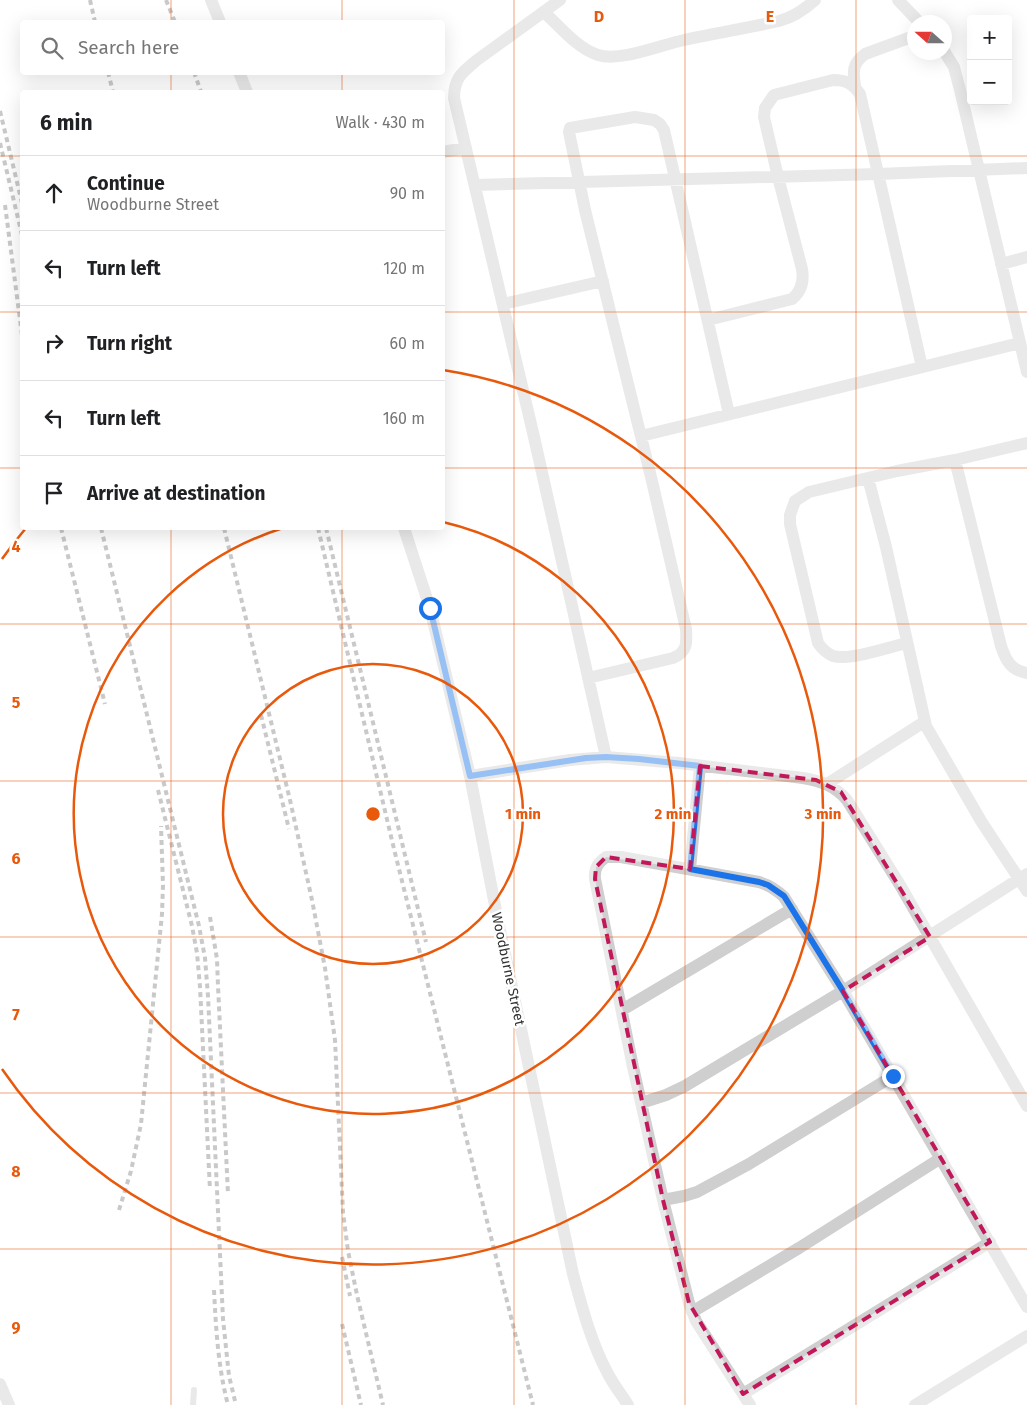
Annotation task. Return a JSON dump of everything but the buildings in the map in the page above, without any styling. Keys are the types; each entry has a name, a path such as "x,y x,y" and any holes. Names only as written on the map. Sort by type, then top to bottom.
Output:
{"street":[{"path":"211,0 219,20"},
{"path":"560,0 477,60 458,78 454,87 454,98 534,437 606,757"},
{"path":"544,12 570,38 585,49 597,55 609,57 790,18 815,0"},
{"path":"898,0 912,15"},
{"path":"855,86 854,74 859,59 865,54 907,39"},
{"path":"950,60 954,67 1027,372"},
{"path":"241,75 246,90"},
{"path":"708,320 792,299 800,291 803,280 802,269 764,117 765,108 774,95 833,80 842,80 855,86 860,94 922,366"},
{"path":"445,94 454,87"},
{"path":"588,678 673,658 680,655 686,647 687,639 641,436 579,182 569,132 570,128 635,117 654,120 664,130 729,414"},
{"path":"445,152 466,148"},
{"path":"475,185 1027,168"},
{"path":"1001,264 1027,257"},
{"path":"503,304 603,282"},
{"path":"641,436 1020,343"},
{"path":"907,643 850,656 835,656 821,649 790,524 790,515 795,501 809,492 1027,443"},
{"path":"955,460 1001,646 1006,660 1012,667 1020,672 1027,673"},
{"path":"868,478 886,547 924,722 981,821 1023,877 1027,891"},
{"name":"Woodburne Street","path":"405,530 430,608 470,776 498,920 573,1274 597,1351 607,1372 628,1405"},
{"path":"827,784 924,722"},
{"path":"470,776 570,760 606,757 639,759 803,778 827,784 841,792 930,937 1026,1103"},
{"path":"690,869 700,766"},
{"path":"750,1405 692,1312 662,1200 595,880 594,873 596,867 606,857 621,857 759,882 768,885 784,896 843,991 1027,1307"},
{"path":"641,1103 666,1095 685,1086 843,991 1023,877"},
{"path":"622,1010 792,909"},
{"path":"662,1200 696,1192 749,1164 893,1076"},
{"path":"692,1312 941,1158"},
{"path":"743,1394 990,1242"},
{"path":"915,1405 930,1401 1027,1336"},
{"path":"0,1384 9,1405"}],"lane":[{"path":"193,1405 194,1390"}],"highlighted area":[{"path":"700,766 816,780 841,792 930,937 843,991 990,1242 743,1394 689,1303 663,1200 595,879 596,867 606,857 690,869"}],"railway":[{"path":"90,0 95,20"},
{"path":"166,0 174,20"},
{"path":"109,75 112,90"},
{"path":"195,75 200,90"},
{"path":"0,111 20,195"},
{"path":"0,143 20,227"},
{"path":"5,205 20,320"},
{"path":"62,530 105,704"},
{"path":"101,530 199,926 205,958 223,1319 229,1376 236,1405"},
{"path":"224,530 290,800 325,968 335,1040 343,1212 348,1251 383,1405"},
{"path":"318,530 394,849 533,1405"},
{"path":"326,530 426,942"},
{"path":"261,715 289,829"},
{"path":"158,790 197,953 210,1190"},
{"path":"119,1210 131,1171 141,1124 162,914 161,826"},
{"path":"210,917 217,959 228,1194"},
{"path":"342,1257 350,1296"},
{"path":"214,1290 220,1362 228,1405"},
{"path":"342,1324 361,1405"}],"route":[{"path":"430,608 470,776 570,760 606,757 700,766 690,869 759,882 768,885 784,896 893,1076"}]}
